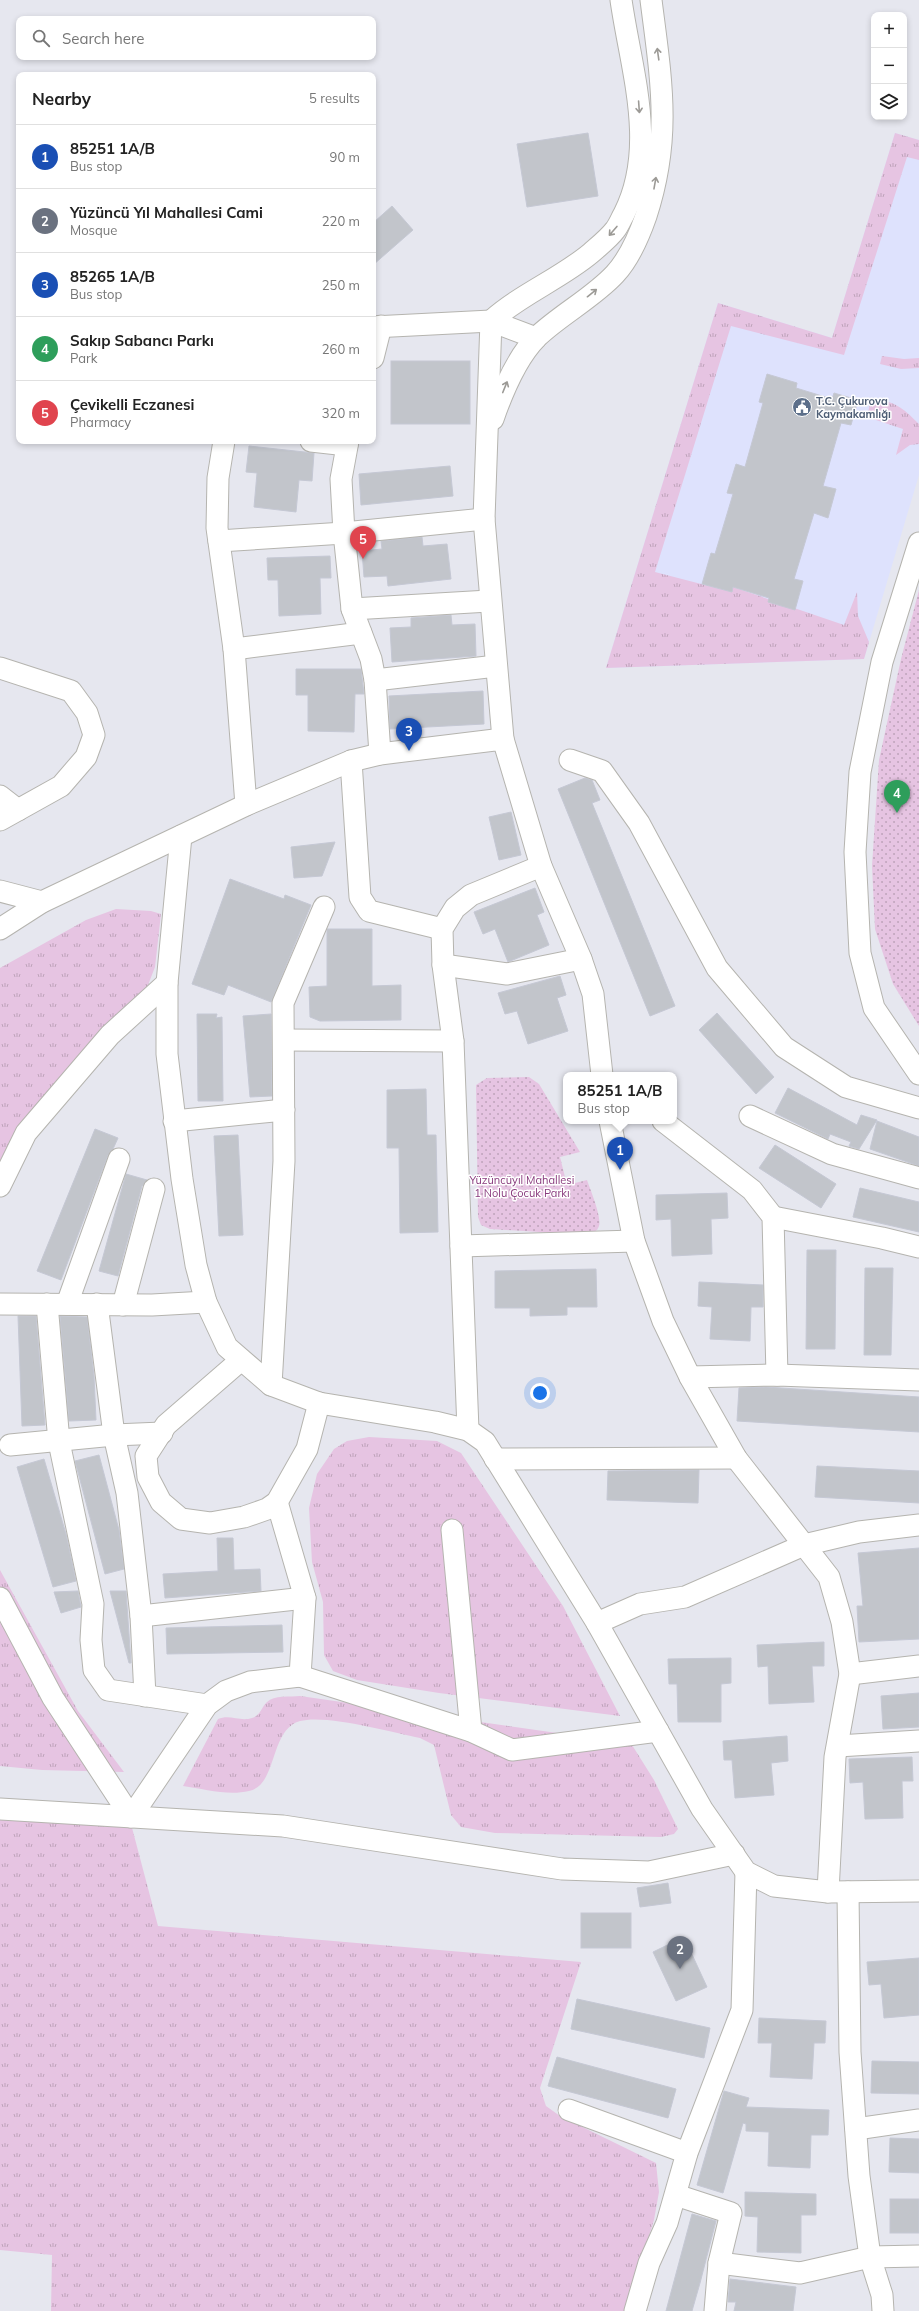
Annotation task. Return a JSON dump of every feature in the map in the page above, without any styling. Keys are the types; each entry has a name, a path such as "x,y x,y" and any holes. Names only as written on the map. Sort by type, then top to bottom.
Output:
{"street":[{"path":"602,1072 592,994 581,958 541,866 503,739 489,601 484,519 491,321 508,306 546,284 591,254 616,230 632,199 641,153 639,102 621,0"},
{"path":"487,437 508,381 536,338 615,274 637,242 654,189 662,138 662,88 651,0"},
{"path":"377,327 491,321 536,338"},
{"path":"224,444 218,478 217,528 234,649 246,806"},
{"path":"348,444 341,479 344,533 352,609 371,660 375,680 380,754"},
{"path":"219,541 344,533 484,519"},
{"path":"919,543 882,662 860,772 855,882 860,953 874,1008 919,1074"},
{"path":"352,609 489,601"},
{"path":"234,649 361,633"},
{"path":"375,680 496,666"},
{"path":"0,668 71,691 87,713 94,735 86,757 61,786 0,820"},
{"path":"0,929 42,902 246,806 351,761 380,754 503,739"},
{"path":"570,760 602,771 638,822 717,968 784,1047 846,1087 919,1108"},
{"path":"351,761 360,897 369,910 442,929"},
{"path":"0,796 18,810"},
{"path":"181,836 167,983 167,1054 174,1121 196,1265 206,1302 227,1347 271,1385 319,1403 435,1422 468,1430 485,1442 597,1622 702,1809 746,1872 774,1886 838,1892 919,1891"},
{"path":"468,1430 453,1041 443,965 442,929 455,908 471,895 541,866"},
{"path":"0,891 42,902"},
{"path":"271,1385 283,1183 283,1003 324,907"},
{"path":"443,965 507,974 581,958"},
{"path":"0,1186 26,1133 110,1035 167,983"},
{"path":"284,1040 453,1041"},
{"path":"174,1121 284,1110"},
{"path":"750,1116 832,1154 919,1178"},
{"path":"611,1124 634,1241 663,1320 690,1377 736,1458 829,1577 842,1622 850,1674 835,1757 838,1892 859,2176 870,2257 882,2295 883,2311"},
{"path":"667,1124 752,1190 774,1217 778,1375"},
{"path":"119,1159 57,1304 59,1442 93,1604 91,1640 94,1670 108,1690 207,1705"},
{"path":"123,1305 154,1189"},
{"path":"774,1217 882,1238 919,1247"},
{"path":"461,1246 634,1241"},
{"path":"0,1304 123,1305 206,1302"},
{"path":"97,1304 114,1435 127,1493 141,1616 144,1696"},
{"path":"242,1360 166,1425 146,1456 148,1477 161,1502 181,1519 210,1523 244,1517 267,1509 277,1502 307,1449 319,1403"},
{"path":"690,1377 778,1375 919,1380"},
{"path":"10,1445 59,1442 114,1435 162,1433"},
{"path":"495,1459 736,1458"},
{"path":"277,1502 305,1598 300,1676"},
{"path":"597,1622 640,1604 685,1597 804,1545 859,1532 919,1525"},
{"path":"452,1530 471,1731"},
{"path":"0,1598 54,1698 131,1817"},
{"path":"141,1616 305,1598"},
{"path":"850,1674 919,1666"},
{"path":"131,1817 207,1705 226,1691 250,1682 300,1676 471,1731 512,1750 658,1731"},
{"path":"838,1746 919,1741"},
{"path":"0,1809 284,1826 562,1870 649,1872 734,1854"},
{"path":"636,2311 649,2263 667,2223 687,2153 742,2010 746,1872"},
{"path":"569,2110 687,2153"},
{"path":"856,2129 919,2120"},
{"path":"676,2195 731,2213 720,2263 715,2311"},
{"path":"720,2263 800,2273 870,2257 919,2256"}],"shaded area":[{"name":"T.C. Çukurova Kaymakamlığı","path":"895,133 919,140 919,475 864,659 606,668 718,303 832,338"}],"green space":[{"path":"895,133 919,140 919,160 907,157 844,355 731,326 655,572 732,592 733,587 844,625 857,592 858,616 869,642 864,659 606,668 718,303 832,338"},
{"path":"882,356 904,359 919,358 919,368 901,369 880,364"},
{"path":"871,399 892,403 903,409 913,418 919,424 919,444 910,445 896,455 903,429 867,417"},
{"path":"919,590 919,1026 893,984 875,929 872,866 879,760 901,659"},
{"path":"116,909 151,911 161,914 155,967 143,998 5,1169 0,1186 0,968 86,920"},
{"name":"Yüzüncüyıl Mahallesi 1 Nolu Çocuk Parkı","path":"529,1077 539,1084 580,1152 560,1157 567,1185 587,1180 599,1216 599,1226 597,1230 587,1235 490,1229 481,1225 478,1217 476,1085 487,1078"},
{"path":"369,1437 437,1441 461,1453 563,1606 620,1716 439,1693 357,1680 333,1671 324,1655 323,1602 312,1562 309,1508 317,1474 334,1449 347,1441"},
{"path":"0,1570 78,1711 124,1772 42,1770 0,1766"},
{"path":"300,1696 564,1734 627,1737 654,1780 678,1829 674,1834 661,1837 495,1833 461,1827 451,1815 434,1745 420,1738 359,1725 326,1720 311,1719 300,1721 290,1726 283,1735 265,1779 258,1787 249,1791 233,1793 183,1786 218,1719 227,1717 243,1719 252,1718 257,1716 265,1704 274,1698"},
{"path":"0,1817 131,1824 158,1926 581,1962 540,2088 546,2106 560,2116 656,2163 659,2192 654,2220 625,2311 51,2311 52,2255 0,2250"}],"building":[{"path":"588,133 598,196 527,207 517,144"},
{"path":"392,206 413,230 376,262 376,220"},
{"path":"391,361 470,361 470,424 391,424"},
{"name":"T.C. Çukurova Kaymakamlığı","path":"767,374 797,383 796,388 832,399 834,393 858,400 851,425 841,423 823,486 836,489 828,518 814,513 794,579 803,581 795,610 768,602 769,598 733,587 732,592 702,584 711,553 715,554 733,494 727,493 736,464 745,467 763,403 759,402"},
{"path":"249,446 314,453 312,481 299,480 296,512 254,507 257,473 246,472"},
{"path":"450,466 453,496 361,505 359,474"},
{"path":"422,537 423,546 447,544 451,579 388,586 387,576 364,577 362,551 382,549 381,541"},
{"path":"330,556 331,578 320,578 321,614 279,616 278,580 268,580 267,558"},
{"path":"451,615 452,625 475,624 476,656 392,662 390,628 411,627 411,618"},
{"path":"296,669 361,669 364,694 355,694 354,732 308,731 308,695 296,695"},
{"path":"483,691 484,724 390,729 389,696"},
{"path":"585,778 592,780 600,800 592,803 675,1006 650,1016 558,789"},
{"path":"511,812 521,855 499,860 489,817"},
{"path":"335,842 322,876 294,878 291,847"},
{"path":"230,879 284,899 285,895 311,905 271,1002 228,985 224,995 192,984"},
{"path":"535,888 544,912 537,915 549,945 508,962 495,929 483,934 474,912"},
{"path":"327,929 372,929 372,986 401,985 401,1020 320,1021 310,1017 309,987 327,986"},
{"path":"560,976 566,995 557,998 568,1031 528,1044 517,1011 505,1014 498,993"},
{"path":"717,1013 774,1077 756,1094 699,1030"},
{"path":"197,1014 217,1014 216,1018 222,1017 223,1101 198,1101"},
{"path":"271,1014 272,1096 250,1097 243,1016"},
{"path":"788,1088 857,1125 861,1115 877,1120 859,1149 849,1146 851,1142 830,1134 828,1139 775,1113"},
{"path":"426,1089 427,1135 436,1135 438,1232 400,1233 399,1148 387,1148 387,1090"},
{"path":"877,1121 919,1137 919,1166 870,1149"},
{"path":"95,1129 118,1138 113,1149 108,1155 61,1280 37,1271"},
{"path":"238,1135 243,1235 219,1236 214,1136"},
{"path":"775,1145 836,1184 821,1208 759,1168"},
{"path":"126,1174 147,1180 142,1186 118,1276 99,1271"},
{"path":"860,1188 919,1202 919,1232 853,1217"},
{"path":"727,1193 728,1218 711,1219 712,1254 672,1256 671,1219 656,1220 656,1195"},
{"path":"807,1250 836,1250 835,1349 806,1349"},
{"path":"865,1268 893,1268 891,1355 864,1355"},
{"path":"596,1269 597,1307 567,1307 567,1315 530,1316 530,1308 495,1308 495,1271"},
{"path":"699,1282 763,1285 763,1307 751,1307 750,1341 710,1339 712,1307 698,1306"},
{"path":"18,1316 36,1316 45,1425 22,1426"},
{"path":"60,1316 87,1317 94,1376 96,1420 69,1421"},
{"path":"766,1387 919,1397 919,1432 737,1421 739,1388"},
{"path":"99,1455 119,1530 124,1569 105,1574 75,1461"},
{"path":"44,1459 66,1534 76,1581 53,1587 17,1467"},
{"path":"817,1466 919,1471 919,1503 815,1497"},
{"path":"699,1470 698,1503 607,1500 608,1471"},
{"path":"217,1538 233,1538 234,1570 260,1569 261,1591 165,1598 163,1574 218,1571"},
{"path":"919,1548 919,1639 859,1642 857,1606 863,1606 858,1553"},
{"path":"78,1591 81,1607 61,1613 54,1592"},
{"path":"110,1591 126,1591 131,1663 129,1663"},
{"path":"282,1625 283,1652 167,1654 166,1628"},
{"path":"824,1642 824,1666 812,1666 814,1702 769,1704 768,1666 758,1667 757,1645"},
{"path":"731,1658 731,1683 721,1684 721,1722 678,1722 677,1684 669,1684 668,1659"},
{"path":"919,1693 919,1727 883,1729 881,1696"},
{"path":"787,1736 788,1761 771,1763 774,1795 735,1798 732,1760 724,1760 723,1741"},
{"path":"912,1757 913,1781 902,1781 903,1818 865,1819 863,1782 850,1783 849,1759"},
{"path":"668,1883 671,1903 640,1907 637,1888"},
{"path":"581,1913 631,1913 631,1948 581,1948"},
{"path":"684,1937 707,1987 676,2001 653,1952"},
{"path":"919,1958 919,2015 884,2018 881,1984 869,1985 867,1962"},
{"path":"577,1999 710,2028 704,2058 571,2029"},
{"path":"759,2018 826,2021 825,2043 814,2043 812,2079 770,2077 772,2043 758,2043"},
{"path":"557,2057 676,2089 668,2118 548,2086"},
{"path":"872,2061 919,2062 919,2094 871,2093"},
{"path":"724,2091 749,2098 746,2107 829,2110 828,2135 811,2135 810,2168 768,2166 769,2132 746,2131 746,2124 743,2123 723,2193 697,2185"},
{"path":"890,2138 919,2139 919,2173 889,2172"},
{"path":"745,2192 816,2194 816,2215 801,2215 801,2253 757,2252 758,2217 745,2216"},
{"path":"890,2199 919,2199 919,2233 890,2233"},
{"path":"692,2214 716,2221 700,2283 692,2311 666,2311"},
{"path":"730,2279 796,2287 793,2311 734,2311 736,2302 728,2302"}],"place":[{"name":"T.C. Çukurova Kaymakamlığı","path":"802,407"},
{"name":"Çevikelli Eczanesi","path":"363,559"},
{"name":"85265 1A/B","path":"409,751"},
{"name":"Sakıp Sabancı Parkı","path":"897,813"},
{"name":"85251 1A/B","path":"620,1170"},
{"name":"Yüzüncü Yıl Mahallesi Cami","path":"680,1969"}]}
